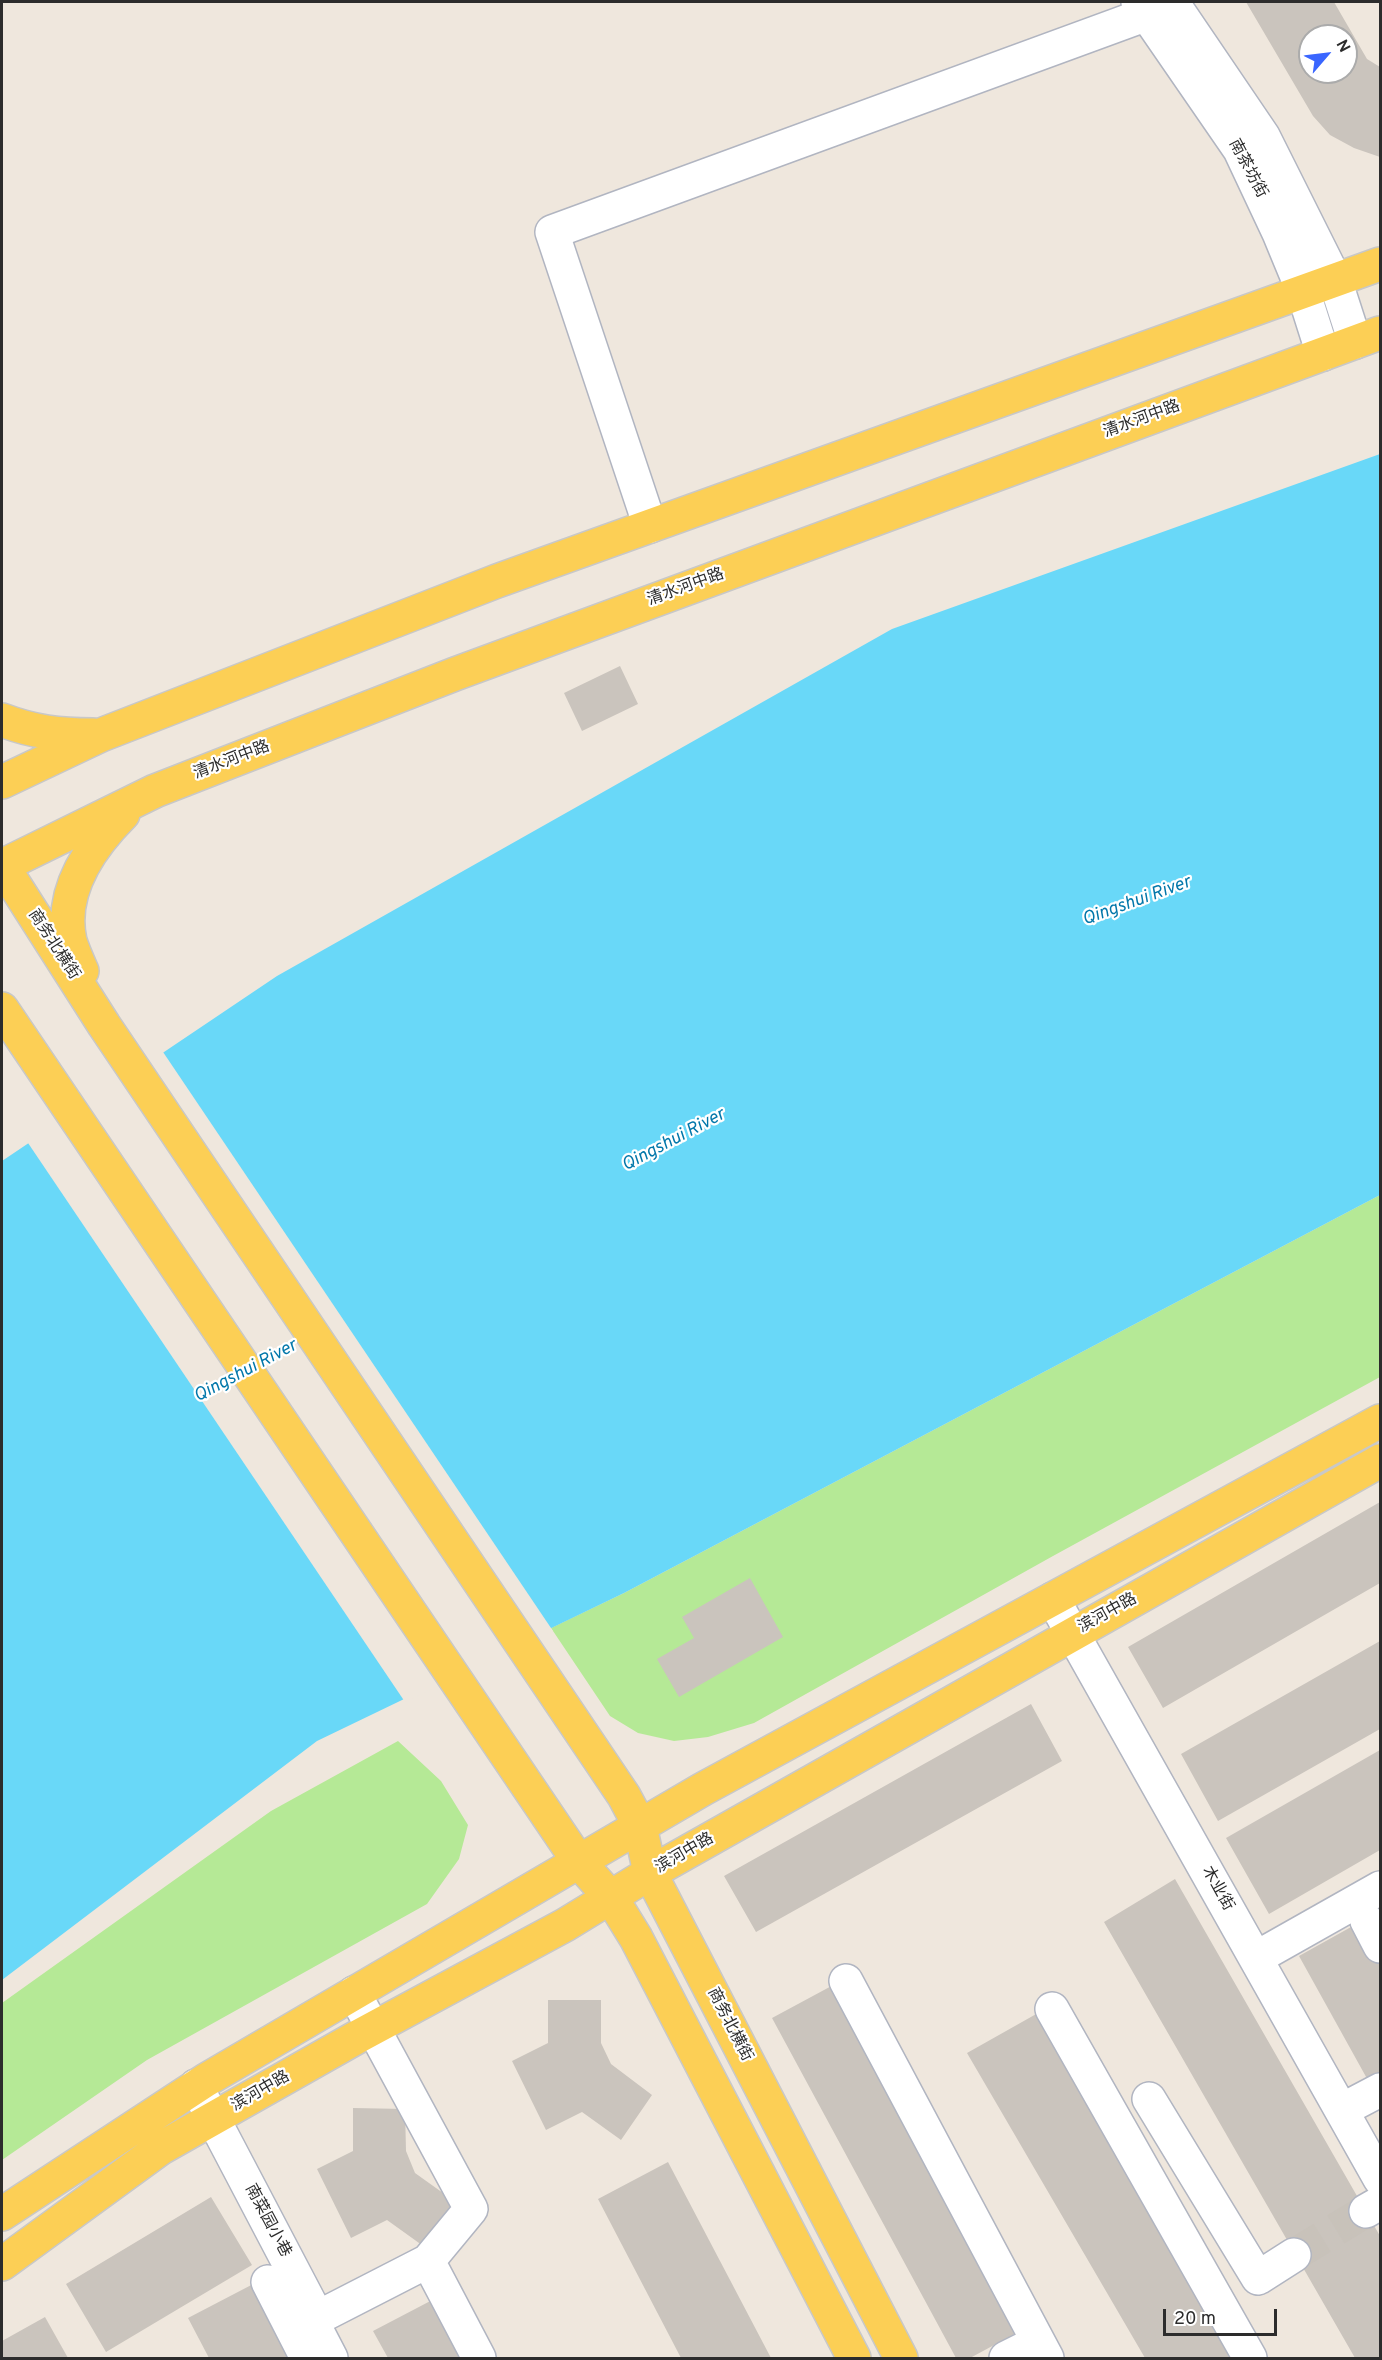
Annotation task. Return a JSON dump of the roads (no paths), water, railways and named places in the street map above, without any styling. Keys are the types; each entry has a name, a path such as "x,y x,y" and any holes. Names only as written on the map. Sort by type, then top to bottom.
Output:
{"main road":[{"path":"2,782 101,735 498,581 1380,264"},
{"name":"清水河中路","path":"2,866 136,801 455,674 1368,338"},
{"path":"2,720 25,729 58,735 101,735"},
{"path":"101,1022 70,940 70,902 83,862 103,833 136,801"},
{"name":"商务北横街","path":"2,866 101,1022 624,1796 640,1826 650,1873 901,2358"},
{"path":"2,1009 39,1068 579,1862 612,1899 636,1938 854,2358"},
{"path":"2,2214 196,2086 640,1826 1380,1421"},
{"name":"滨河中路","path":"2,2264 161,2148 612,1899 650,1873 1380,1461"}],"street":[{"name":"南茶坊街","path":"1152,6 1263,136 1335,280 1368,338"},
{"name":"南茶坊街","path":"1152,6 1240,150 1303,291 1323,354"},
{"path":"650,526 552,232 1152,6"},
{"name":"木业街","path":"1053,1599 1380,2179"},
{"path":"1256,1958 1380,1888"},
{"path":"846,1981 1042,2350 1006,2358"},
{"path":"315,2319 428,2261 471,2209 354,1993"},
{"path":"1052,2009 1250,2358"},
{"name":"南菜园小巷","path":"196,2086 313,2309 317,2331 331,2358"},
{"path":"1346,2118 1380,2090"},
{"path":"1149,2099 1257,2278"},
{"path":"1346,2118 1380,2108"},
{"path":"1218,2301 1294,2255"},
{"path":"428,2261 479,2358"},
{"path":"268,2282 307,2358"}],"water":[{"name":"Qingshui River","path":"1380,454 1380,1195 624,1593 317,1741 2,1980 2,1161 277,976 892,629"}],"tunnel":[{"path":"1294,2255 1366,2211"}]}
